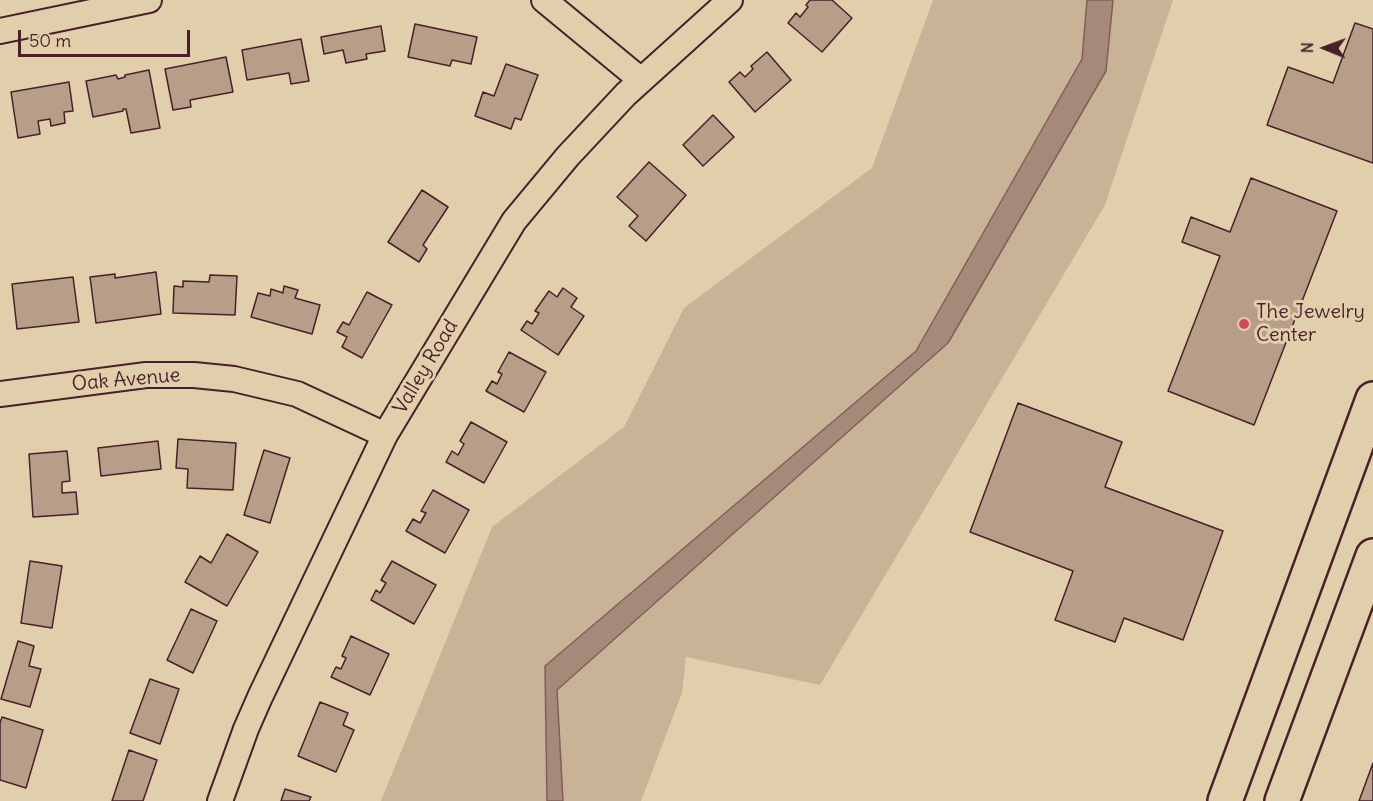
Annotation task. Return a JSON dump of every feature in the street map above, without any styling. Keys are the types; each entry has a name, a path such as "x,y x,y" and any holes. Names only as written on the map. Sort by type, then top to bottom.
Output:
{"highway":[{"path":"1225,801 1373,399"},
{"path":"1282,801 1373,556"}],"street":[{"path":"0,31 60,9 150,0"},
{"path":"544,0 641,80"},
{"name":"Valley Road","path":"220,801 260,697 385,435 513,222 568,156 641,80 730,0"},
{"name":"Oak Avenue","path":"0,394 146,375 194,375 224,378 297,394 385,435"}],"shaded area":[{"path":"933,0 1087,0 1082,59 916,351 545,666 547,801 381,801 492,527 624,427 684,308 872,168"},
{"path":"1087,0 1113,0 1106,71 948,343 557,690 563,801 547,801 545,666 916,351 1082,59"},
{"path":"1113,0 1173,0 1105,205 820,685 686,657 682,693 641,801 563,801 557,690 948,343 1106,71"}],"building":[{"path":"810,0 832,0 852,18 822,52 788,23 796,13 800,17 808,7 806,5"},
{"path":"1355,23 1373,29 1373,163 1267,125 1288,67 1333,83"},
{"path":"415,24 477,37 471,64 452,60 450,66 408,57"},
{"path":"381,26 385,51 366,54 367,59 346,63 343,50 324,54 321,37"},
{"path":"301,39 309,81 291,84 289,73 247,80 242,50"},
{"path":"767,52 791,80 755,112 729,82 740,72 745,77 753,69 751,66"},
{"path":"226,57 233,92 190,100 191,107 173,110 165,69"},
{"path":"506,64 538,75 521,120 515,118 511,129 475,116 483,92 494,96"},
{"path":"149,70 160,128 131,133 126,109 93,117 86,81 116,75 118,79 125,75"},
{"path":"69,82 73,111 64,112 65,123 51,126 50,119 38,121 40,134 18,138 11,92"},
{"path":"713,115 734,137 703,166 683,145"},
{"path":"649,162 686,195 646,241 629,226 638,216 617,197"},
{"name":"The Jewelry Center","path":"1251,178 1337,211 1254,425 1168,391 1220,256 1182,242 1191,217 1230,232"},
{"path":"422,190 448,207 423,245 427,249 419,262 388,242"},
{"path":"156,272 161,314 96,323 90,277 115,274 115,278"},
{"path":"210,275 237,276 235,315 173,313 174,286 183,287 183,281 209,282"},
{"path":"73,277 79,322 17,329 12,284"},
{"path":"284,286 298,290 295,298 320,305 312,334 251,317 258,293 270,296 271,289 283,293"},
{"path":"563,288 577,298 571,307 584,316 558,355 521,330 527,321 532,324 539,313 535,311 549,291 557,297"},
{"path":"367,292 392,305 362,358 342,347 347,337 337,332 343,322 349,325"},
{"path":"509,352 546,372 524,412 486,391 492,381 497,384 502,374 498,372"},
{"path":"1018,403 1122,442 1105,487 1223,531 1183,640 1124,618 1115,642 1055,620 1073,571 970,532"},
{"path":"471,422 507,442 484,483 446,462 452,451 458,455 464,444 460,441"},
{"path":"178,439 236,443 233,490 187,488 188,469 176,468"},
{"path":"158,441 161,469 101,476 98,448"},
{"path":"264,450 290,458 270,523 244,515"},
{"path":"67,451 70,481 62,482 62,493 76,492 78,514 33,517 29,454"},
{"path":"433,490 469,510 445,553 406,531 413,519 420,523 426,513 421,511"},
{"path":"227,534 258,552 227,606 185,582 200,556 211,563"},
{"path":"30,561 62,566 52,628 21,623"},
{"path":"392,561 436,585 414,624 371,600 376,590 380,593 386,583 381,580"},
{"path":"191,609 217,621 193,673 167,660"},
{"path":"351,636 389,654 370,695 331,677 336,667 341,669 346,658 342,656"},
{"path":"18,641 34,646 29,666 41,669 30,707 1,699"},
{"path":"150,679 179,689 160,744 130,733"},
{"path":"320,702 348,713 343,725 354,730 336,772 298,756"},
{"path":"2,717 43,730 26,788 0,780 0,723"},
{"path":"129,750 157,760 143,801 112,801"},
{"path":"1373,763 1373,801 1359,801"},
{"path":"285,789 311,797 309,801 281,801"}],"place":[{"name":"The Jewelry Center","path":"1244,324"}]}
